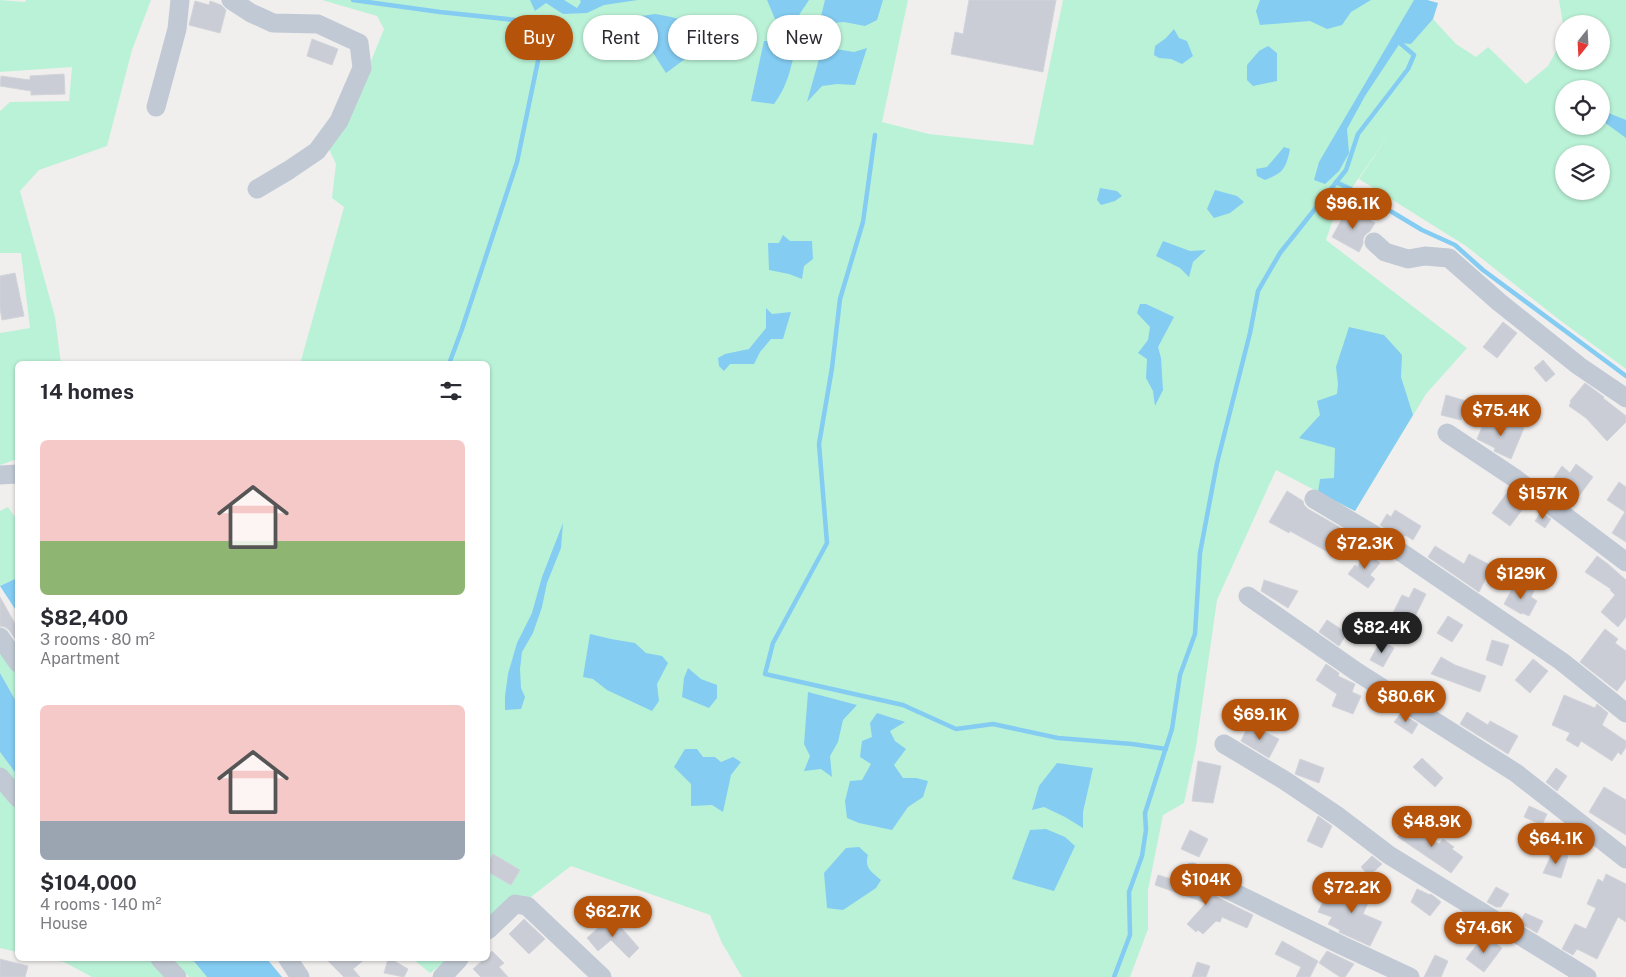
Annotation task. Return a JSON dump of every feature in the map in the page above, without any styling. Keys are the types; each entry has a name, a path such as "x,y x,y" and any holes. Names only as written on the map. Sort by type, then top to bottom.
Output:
{"street":[{"path":"156,107 177,29 180,0"},
{"path":"231,0 274,23 318,24 360,44 362,68 339,121 317,151 257,189"},
{"path":"1374,242 1386,252 1408,259 1425,256 1449,258 1499,302 1579,366 1626,398"},
{"path":"1447,433 1516,479 1626,562"},
{"path":"0,475 15,474"},
{"path":"1314,499 1386,542 1561,661 1626,713"},
{"path":"1248,596 1357,672 1516,773 1626,859"},
{"path":"0,637 15,659"},
{"path":"1224,744 1284,780 1339,817 1389,855 1587,977"},
{"path":"0,777 15,794"},
{"path":"1192,872 1410,977"},
{"path":"490,928 515,904 527,906 602,977"},
{"path":"162,961 177,977"},
{"path":"289,961 300,977"},
{"path":"446,976 457,961"}],"green space":[{"path":"0,0 25,2 26,0 151,0 132,50 107,146 39,170 20,191 55,317 61,361 15,361 15,460 0,465 0,333 30,328 21,253 0,253 0,111 10,102 69,101 72,67 0,72"},
{"path":"322,0 908,0 882,122 929,134 1033,145 1063,0 1427,0 1438,3 1433,19 1456,44 1476,57 1488,47 1526,84 1548,66 1555,53 1555,70 1610,70 1610,15 1562,15 1559,0 1626,0 1626,369 1557,318 1466,246 1359,179 1389,134 1336,211 1326,240 1467,348 1426,394 1355,511 1276,470 1217,600 1196,747 1184,803 1163,815 1148,890 1148,929 1130,977 742,977 722,943 710,915 571,866 490,928 490,361 301,361 344,207 332,198 336,164 328,147 345,125 384,29 377,16"},
{"path":"8,507 15,517 15,579 0,586 0,511"},
{"path":"0,646 15,668 15,699 0,673"},
{"path":"0,752 15,772 15,790 0,773"},
{"path":"0,782 15,801 15,952 0,948"},
{"path":"59,961 154,961 168,977 92,977"},
{"path":"174,961 194,961 207,977 189,977"},
{"path":"415,961 446,961 430,973"}],"water":[{"path":"530,0 564,0 577,8 581,2 580,0 638,0 604,5 587,13 563,14 546,3 535,11"},
{"path":"767,0 809,0 799,15 773,15"},
{"path":"825,0 883,0 877,20 865,26 841,22 841,15 821,15"},
{"path":"1260,0 1371,0 1351,12 1342,25 1327,29 1310,21 1260,25 1256,11"},
{"path":"1414,0 1427,0 1438,3 1433,19 1411,44 1400,43 1365,96 1347,129 1349,153 1339,171 1325,184 1314,180 1319,162"},
{"path":"655,14 668,16 668,60 684,60 666,73 658,60 658,15 648,15"},
{"path":"1174,29 1179,38 1187,41 1193,56 1182,64 1154,55 1155,46"},
{"path":"764,41 767,41 767,60 793,60 791,69 786,83 774,104 751,101"},
{"path":"1268,46 1277,53 1277,81 1253,86 1247,80 1247,65 1259,51"},
{"path":"867,48 855,85 837,84 822,86 807,102 819,60 841,60 841,50 854,52"},
{"path":"1610,114 1626,120 1626,138 1610,126"},
{"path":"1284,147 1290,149 1283,169 1265,180 1257,176 1256,169 1267,167"},
{"path":"1100,188 1117,191 1122,196 1115,201 1101,205 1097,200"},
{"path":"1215,190 1237,196 1244,202 1230,213 1214,218 1207,209"},
{"path":"783,235 790,241 812,241 813,259 804,266 802,279 769,270 768,243 779,243"},
{"path":"1163,241 1190,251 1206,250 1193,262 1189,277 1180,268 1156,256"},
{"path":"1140,304 1146,304 1174,317 1158,347 1161,358 1163,390 1155,406 1153,391 1146,378 1147,359 1138,353 1148,340 1150,327 1137,313"},
{"path":"766,308 772,314 791,312 783,339 771,339 760,352 754,364 730,364 724,371 719,366 718,358 725,354 749,349 766,328"},
{"path":"1349,327 1384,335 1402,355 1401,377 1413,415 1355,511 1318,492 1320,479 1334,478 1335,448 1299,438 1320,415 1317,401 1337,394 1336,367"},
{"path":"563,523 561,548 547,583 542,607 533,633 522,652 520,669 521,688 525,697 521,709 505,710 508,674 517,643 532,613 542,577"},
{"path":"15,579 15,609 0,586"},
{"path":"590,634 635,643 646,653 662,656 668,663 657,684 659,701 652,711 607,690 593,679 583,677"},
{"path":"688,668 701,679 717,685 717,698 709,708 682,697 684,678"},
{"path":"0,673 15,699 15,772 0,752"},
{"path":"808,692 857,705 843,720 838,742 830,756 832,777 821,769 804,771 810,756 804,744"},
{"path":"877,713 905,722 890,731 895,741 906,749 894,765 903,778 916,778 928,781 923,797 908,807 892,830 859,823 847,818 845,801 850,781 862,780 871,764 860,757 862,741 872,737 870,723"},
{"path":"685,749 697,749 703,757 715,757 721,762 733,757 741,762 731,775 723,812 712,805 691,806 691,784 674,767"},
{"path":"1057,763 1093,768 1083,812 1083,828 1044,807 1032,810 1039,786"},
{"path":"1046,829 1065,837 1075,846 1054,891 1012,879 1030,830"},
{"path":"859,847 868,855 868,867 881,880 876,888 843,910 827,908 824,873 846,848"},
{"path":"194,961 269,961 282,977 207,977"}],"building":[{"path":"969,0 1056,0 1043,72 951,54 955,32 963,34"},
{"path":"195,1 209,5 210,1 221,5 226,10 220,33 189,25"},
{"path":"312,39 338,49 332,65 307,56"},
{"path":"64,74 65,94 31,95 31,91 0,86 1,76 30,80 30,76"},
{"path":"1348,208 1375,223 1365,235 1359,252 1332,237"},
{"path":"15,273 24,316 2,320 0,276"},
{"path":"1503,322 1517,333 1497,358 1483,347"},
{"path":"1543,360 1555,374 1546,382 1534,368"},
{"path":"1585,383 1626,416 1626,422 1607,441 1586,418 1569,406 1570,401"},
{"path":"1446,395 1466,401 1461,420 1441,415"},
{"path":"1485,420 1504,428 1507,421 1524,428 1511,459 1494,451 1495,448 1477,439"},
{"path":"1576,464 1593,477 1571,507 1547,488 1562,466 1570,473"},
{"path":"1619,482 1626,487 1626,542 1612,533 1625,512 1607,500"},
{"path":"1287,491 1303,501 1308,509 1341,528 1328,552 1269,522"},
{"path":"1507,493 1525,506 1510,526 1492,513"},
{"path":"1395,510 1421,526 1413,540 1405,535 1402,539 1380,525 1387,514 1391,517"},
{"path":"1541,512 1551,519 1545,528 1535,521"},
{"path":"1435,546 1464,564 1469,554 1492,566 1479,592 1428,557"},
{"path":"1364,551 1380,563 1370,575 1375,579 1368,588 1348,574 1355,565 1358,567"},
{"path":"1597,556 1626,580 1626,617 1618,627 1601,612 1615,595 1611,589 1585,572"},
{"path":"1264,580 1298,591 1288,608 1261,591"},
{"path":"1516,582 1534,591 1531,597 1537,601 1529,616 1521,614 1504,604"},
{"path":"1414,588 1426,594 1409,629 1390,619 1402,595 1409,598"},
{"path":"0,597 15,624 15,639 9,630 0,626"},
{"path":"1448,616 1463,625 1452,642 1437,633"},
{"path":"1327,620 1347,633 1339,646 1319,632"},
{"path":"1605,629 1618,639 1615,643 1626,651 1626,679 1617,691 1580,662"},
{"path":"1381,640 1394,648 1383,667 1370,660"},
{"path":"1492,640 1509,645 1502,666 1486,660"},
{"path":"1441,657 1455,665 1486,676 1480,692 1431,674"},
{"path":"1533,659 1548,671 1530,693 1515,680"},
{"path":"1326,664 1339,673 1338,676 1355,684 1352,692 1361,696 1353,714 1332,706 1337,694 1316,680"},
{"path":"1564,695 1595,708 1597,704 1608,713 1602,725 1626,741 1626,747 1621,755 1618,752 1612,761 1581,741 1578,747 1566,740 1570,733 1552,725"},
{"path":"1467,712 1488,725 1490,721 1518,736 1508,754 1460,724"},
{"path":"1401,713 1418,724 1412,734 1394,722"},
{"path":"1249,724 1279,739 1269,758 1241,741"},
{"path":"1422,758 1443,778 1435,787 1413,767"},
{"path":"1300,759 1324,768 1319,783 1295,774"},
{"path":"1198,761 1221,766 1213,803 1192,801"},
{"path":"1556,768 1567,776 1557,791 1546,782"},
{"path":"1604,787 1626,800 1626,835 1589,812"},
{"path":"1529,806 1547,814 1542,825 1524,817"},
{"path":"1318,816 1332,826 1322,848 1307,841"},
{"path":"1407,823 1439,844 1443,839 1463,857 1451,873 1398,837"},
{"path":"1190,830 1208,839 1199,857 1181,849"},
{"path":"1553,851 1568,856 1561,878 1543,873"},
{"path":"493,854 520,870 511,885 490,873 490,859"},
{"path":"1372,856 1382,864 1369,876 1361,867"},
{"path":"1606,874 1626,884 1626,922 1618,917 1597,959 1577,949 1573,955 1562,949 1575,924 1586,929 1596,908 1587,904 1598,879 1603,882"},
{"path":"1158,875 1182,882 1183,879 1253,915 1247,928 1222,917 1220,922 1216,921 1203,934 1198,930 1196,932 1187,924 1206,903 1155,885"},
{"path":"1345,880 1373,892 1363,914 1382,922 1370,946 1339,932 1340,930 1328,924 1332,917 1318,912 1325,897 1337,902"},
{"path":"1496,887 1509,894 1501,907 1496,907 1487,902"},
{"path":"1417,889 1431,894 1441,902 1430,916 1411,902"},
{"path":"1525,913 1543,921 1537,933 1520,923"},
{"path":"611,916 639,948 629,958 611,940 598,951 587,938"},
{"path":"524,919 545,939 529,954 509,934"},
{"path":"1484,935 1502,948 1484,972 1466,959"},
{"path":"1282,941 1318,961 1310,977 1296,977 1301,967 1275,954"},
{"path":"492,951 504,963 499,967 508,977 481,977 473,969 482,961 490,961 490,953"},
{"path":"1327,951 1354,964 1345,977 1340,977 1319,963"},
{"path":"1435,955 1448,961 1441,977 1424,977"},
{"path":"0,959 28,966 25,977 0,977"},
{"path":"328,961 363,961 353,969 360,977 344,977"},
{"path":"387,961 394,961 408,969 404,977 384,973"},
{"path":"1197,962 1210,966 1206,977 1192,977"}],"waterway":[{"path":"353,0 535,22 545,27 517,162 450,361"},
{"path":"1114,977 1130,935 1129,892 1142,856 1146,830 1145,813 1172,729 1180,675 1195,634 1200,553 1217,463 1250,333 1258,291 1280,253 1346,170 1358,134 1408,69 1414,55 1400,43"},
{"path":"875,135 863,222 840,299 832,368 819,444 827,543 773,643 765,674 903,705 956,729 993,724 1058,738 1132,744 1166,749"},
{"path":"1336,182 1367,197 1422,230 1455,245 1483,270 1626,376"}]}
